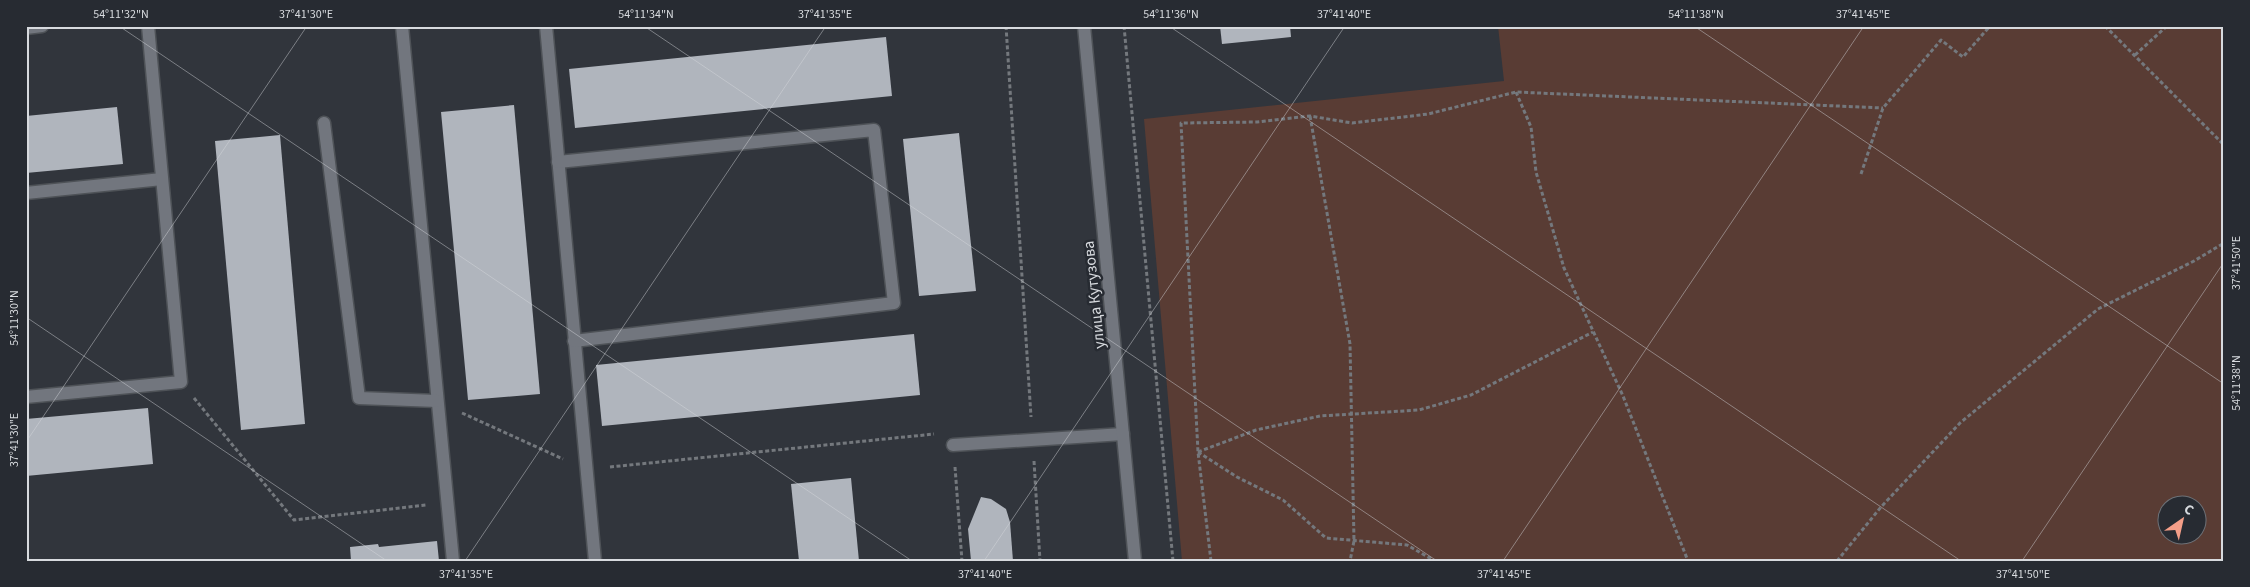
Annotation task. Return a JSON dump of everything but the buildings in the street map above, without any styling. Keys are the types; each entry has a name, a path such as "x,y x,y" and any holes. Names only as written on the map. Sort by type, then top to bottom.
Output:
{"main road":[{"path":"26,28 42,26"},
{"path":"26,397 181,382 148,26"},
{"path":"402,26 452,561"},
{"path":"546,26 595,561"},
{"name":"улица Кутузова","path":"1084,26 1135,561"},
{"path":"324,122 359,398 437,401"},
{"path":"558,162 874,130 894,304 574,341"},
{"path":"26,193 162,179"},
{"path":"953,445 1123,434"}],"path":[{"path":"1006,26 1040,561"},
{"path":"1124,26 1173,561"},
{"path":"1861,174 1882,108 1941,40 1962,57 1990,26"},
{"path":"2105,26 2224,145"},
{"path":"2135,55 2167,26"},
{"path":"1211,561 1198,452 1181,123 1257,122 1310,116 1352,123 1428,114 1516,92 1882,108"},
{"path":"1516,92 1531,127 1536,172 1564,268 1623,396 1688,561"},
{"path":"1310,116 1350,344 1354,541 1350,561"},
{"path":"1837,561 1881,507 1960,422 2098,310 2224,243"},
{"path":"1198,452 1256,430 1320,416 1419,410 1471,395 1593,332"},
{"path":"181,382 294,520 447,503"},
{"path":"437,401 586,470 935,434 953,445 962,561"},
{"path":"1198,452 1237,477 1283,500 1326,538 1407,545 1435,561"}],"shaded area":[{"path":"1498,26 2224,26 2224,561 1182,561 1144,119 1504,81"}]}
